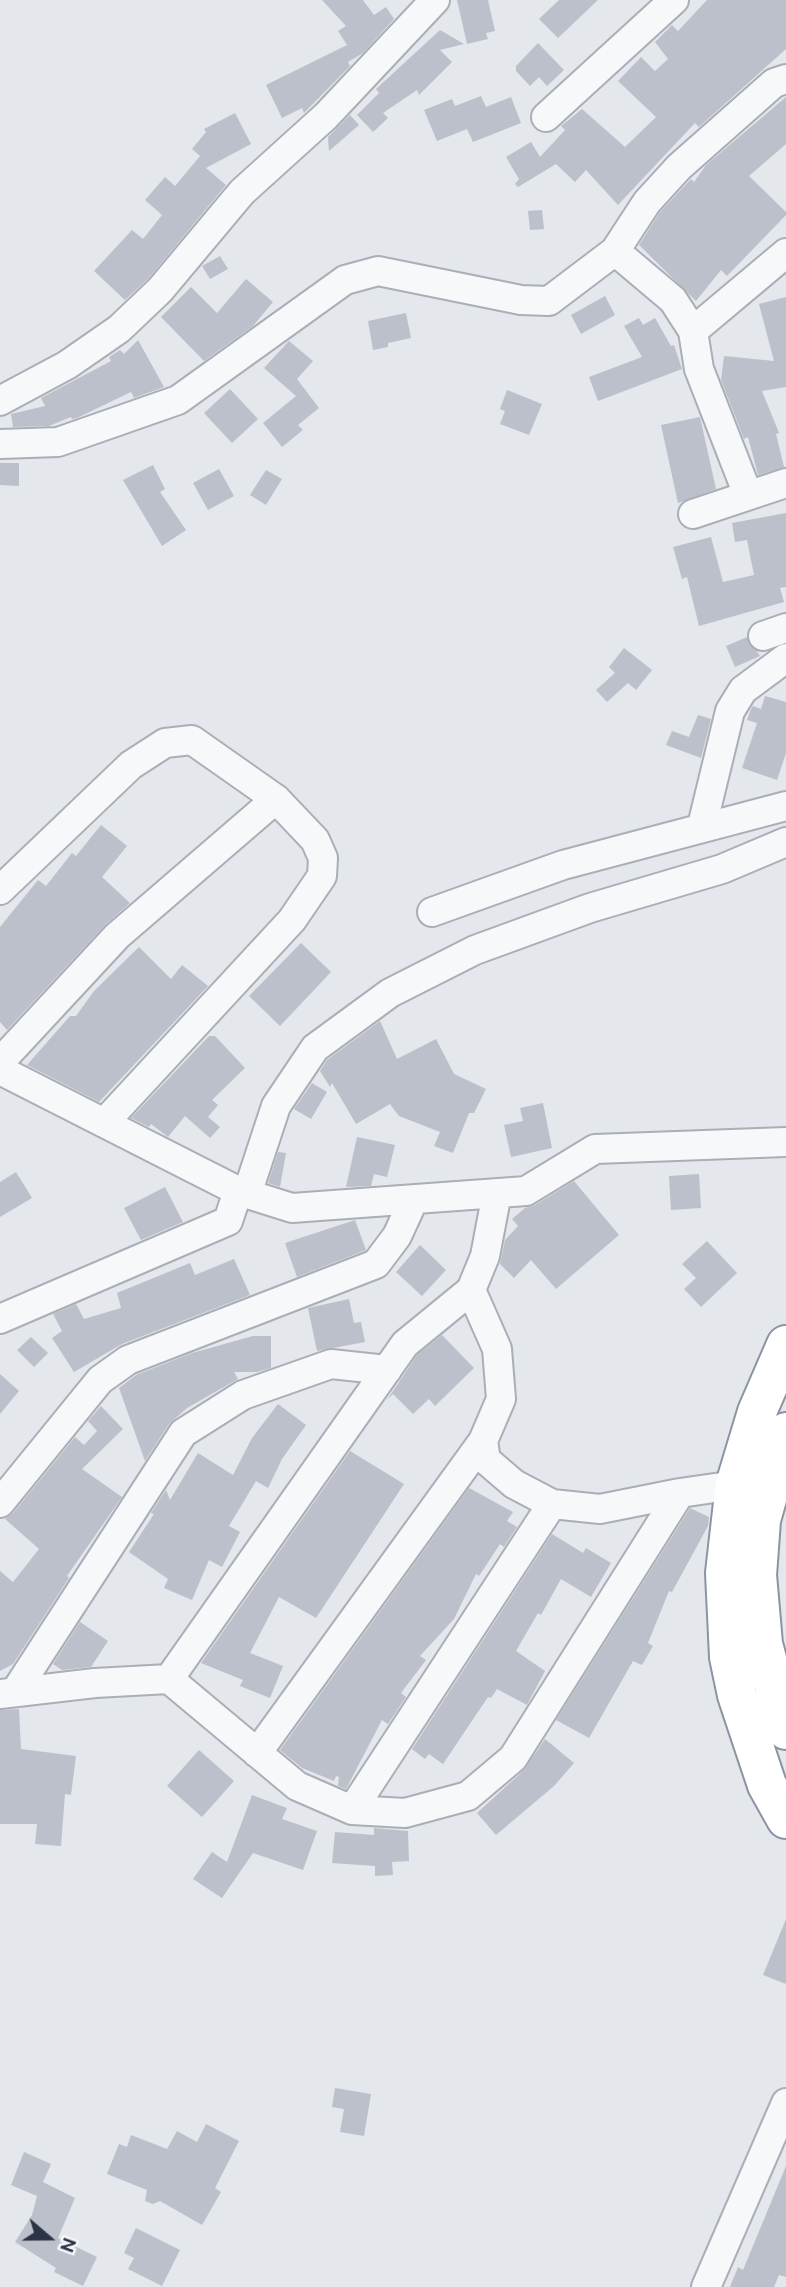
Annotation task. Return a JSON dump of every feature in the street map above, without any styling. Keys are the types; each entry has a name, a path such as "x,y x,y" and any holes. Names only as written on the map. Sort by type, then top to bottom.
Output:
{"highway":[{"path":"786,1345 757,1412 735,1485 725,1573 729,1657 750,1742 786,1819"},
{"path":"786,1432 761,1520 757,1574 763,1644 786,1730"}],"street":[{"path":"0,401 67,365 119,329 160,290 242,192 326,116 435,0"},
{"path":"546,117 674,0"},
{"path":"0,444 58,442 178,400 345,280 378,271 534,303 549,301 615,251 647,202 679,167 774,83 786,79"},
{"path":"615,251 673,300 693,331 699,369 748,495"},
{"path":"693,331 786,255"},
{"path":"693,514 786,483"},
{"path":"702,826 730,711 743,690 786,658"},
{"path":"0,890 131,765 165,743 192,740 276,799 315,840 323,858 322,876 292,920 104,1123"},
{"path":"0,1062 117,936 276,799"},
{"path":"432,912 563,864 702,826 777,811 786,806"},
{"path":"0,1319 228,1222 276,1106 315,1048 390,993 475,950 590,908 722,869 786,842"},
{"path":"0,1070 242,1192 292,1208 527,1191 595,1149 786,1142"},
{"path":"169,1679 405,1344 471,1290 485,1256 497,1193"},
{"path":"0,1503 100,1380 128,1360 376,1264 397,1236 414,1199"},
{"path":"257,1753 483,1441 500,1399 497,1349 471,1290"},
{"path":"7,1693 183,1433 243,1395 331,1364 387,1370"},
{"path":"483,1441 486,1460 514,1484 552,1504 600,1509 735,1485"},
{"path":"0,1476 31,1465"},
{"path":"7,1693 95,1683 169,1679 297,1787 352,1810 405,1813 468,1796 513,1758 680,1493"},
{"path":"352,1810 552,1504"},
{"path":"706,2287 786,2103"}],"building":[{"path":"322,0 363,0 374,15 386,7 394,19 363,53 348,62 350,66 304,113 302,108 282,118 266,85 347,45 338,31 346,26"},
{"path":"457,0 488,0 495,31 486,33 488,39 467,44"},
{"path":"559,0 598,0 558,38 539,19"},
{"path":"707,0 786,0 786,49 699,127 695,123 618,205 586,170 575,182 556,164 518,187 515,184 519,179 506,157 531,142 540,157 565,130 561,126 582,109 625,147 656,117 618,81 641,57 655,71 668,59 655,42 672,25 678,31"},
{"path":"440,30 464,44 440,50 452,62 419,95 417,90 383,113 388,118 373,132 357,115 379,93 376,89"},
{"path":"538,43 564,70 547,86 539,77 530,86 516,71 516,66"},
{"path":"481,96 486,107 511,97 521,123 473,142 467,129 437,141 424,110 452,99 455,106"},
{"path":"786,97 786,144 749,176 786,215 727,276 721,270 696,301 639,245 660,212 691,179 694,182 706,165"},
{"path":"235,113 251,144 206,168 226,185 148,279 125,300 94,271 132,230 143,239 162,215 145,200 165,177 175,186 200,156 192,149 206,132 204,129"},
{"path":"350,115 359,125 329,151 328,137"},
{"path":"542,210 544,229 530,230 528,211"},
{"path":"220,256 228,269 210,279 202,266"},
{"path":"246,279 273,302 253,326 204,361 161,317 191,287 217,313"},
{"path":"605,296 615,315 581,334 571,315"},
{"path":"786,297 786,387 762,391 779,433 776,434 784,467 758,475 748,437 744,439 721,380 724,356 774,361 759,304"},
{"path":"406,313 411,338 388,343 388,347 373,350 368,321"},
{"path":"639,318 643,325 655,318 671,346 674,345 682,369 598,401 589,377 642,357 624,326"},
{"path":"138,340 164,387 134,398 131,392 77,418 71,417 49,426 13,427 11,414 45,406 41,398 111,361 109,357 120,350 124,354"},
{"path":"289,341 313,361 297,379 319,408 298,425 303,430 282,447 263,423 296,396 264,368"},
{"path":"230,389 258,419 232,443 204,413"},
{"path":"507,390 542,404 529,435 500,424 505,411 500,409"},
{"path":"700,417 716,489 678,503 661,425"},
{"path":"0,463 19,463 19,486 0,485"},
{"path":"153,465 165,489 160,492 186,530 162,546 123,480"},
{"path":"219,469 234,496 208,510 193,483"},
{"path":"266,470 282,479 266,505 250,495"},
{"path":"786,513 786,587 780,588 784,602 699,626 687,577 682,579 673,547 711,537 723,582 754,575 747,540 735,542 732,523"},
{"path":"747,637 760,656 735,667 726,646"},
{"path":"624,648 652,670 636,690 628,683 607,702 596,690 615,673 609,667"},
{"path":"765,696 786,702 786,753 777,780 742,768 757,723 747,720 753,706 761,709"},
{"path":"698,715 711,719 701,758 666,745 672,731 689,737"},
{"path":"101,825 127,846 102,877 130,903 105,925 7,1030 0,1022 0,927 38,880 46,886 72,853 76,856"},
{"path":"301,943 331,972 280,1026 249,996"},
{"path":"139,947 171,979 182,965 208,986 99,1102 27,1065 70,1016 76,1016 94,991"},
{"path":"380,1021 397,1059 436,1039 454,1074 486,1089 474,1113 469,1113 453,1153 434,1146 440,1132 399,1116 390,1104 356,1124 332,1083 330,1087 320,1071 327,1060"},
{"path":"209,1036 215,1036 245,1068 212,1100 218,1105 208,1117 220,1127 210,1138 185,1116 168,1137 151,1124 149,1127 131,1118"},
{"path":"312,1083 327,1092 311,1119 294,1109"},
{"path":"543,1103 552,1148 511,1157 504,1125 523,1121 520,1108"},
{"path":"357,1137 395,1145 387,1177 374,1174 371,1186 346,1187"},
{"path":"278,1152 286,1153 280,1187 268,1183"},
{"path":"16,1172 32,1198 0,1217 0,1182"},
{"path":"699,1174 701,1208 671,1210 669,1176"},
{"path":"574,1181 619,1235 556,1289 531,1260 514,1278 500,1264 505,1240 518,1226 512,1219 525,1208 535,1205"},
{"path":"165,1187 183,1222 141,1240 124,1208"},
{"path":"355,1220 366,1250 297,1277 285,1243"},
{"path":"707,1241 737,1273 701,1307 684,1289 696,1278 682,1264"},
{"path":"420,1245 446,1270 422,1296 396,1272"},
{"path":"234,1259 250,1295 122,1344 74,1372 52,1338 62,1331 53,1314 76,1304 84,1319 121,1308 117,1293 190,1263 195,1275"},
{"path":"349,1299 354,1323 361,1322 365,1342 317,1351 308,1308"},
{"path":"442,1335 474,1368 435,1406 429,1399 413,1414 393,1394 387,1400 417,1355"},
{"path":"253,1336 271,1336 271,1368 257,1372 234,1372 238,1379 187,1408 169,1424 145,1461 119,1388 136,1375 192,1353"},
{"path":"31,1337 48,1353 34,1367 17,1350"},
{"path":"0,1374 19,1391 0,1414"},
{"path":"278,1404 306,1425 282,1459 268,1488 256,1481 229,1526 240,1532 222,1567 209,1560 192,1600 164,1588 168,1579 129,1552 154,1514 151,1513 166,1490 170,1500 198,1453 233,1475 252,1438"},
{"path":"101,1406 123,1429 82,1469 122,1497 67,1576 69,1578 13,1664 0,1671 0,1571 13,1582 39,1549 5,1519 13,1513 75,1437 84,1445 97,1431 88,1421"},
{"path":"350,1451 404,1484 316,1618 279,1597 250,1653 283,1666 270,1698 240,1686 243,1680 201,1663"},
{"path":"469,1488 513,1512 507,1521 517,1527 504,1547 500,1544 479,1576 476,1574 454,1619 420,1656 426,1660 401,1693 406,1697 388,1724 382,1720 346,1789 338,1786 339,1777 336,1776 334,1781 302,1768 280,1750"},
{"path":"690,1508 709,1517 708,1526 672,1592 669,1591 648,1643 653,1646 642,1665 633,1661 589,1738 556,1720"},
{"path":"552,1534 583,1553 586,1548 611,1563 591,1597 561,1579 541,1615 538,1613 516,1651 545,1671 527,1705 497,1689 491,1698 488,1697 443,1764 429,1754 425,1759 412,1749"},
{"path":"80,1622 108,1641 91,1667 62,1670 53,1664"},
{"path":"19,1709 21,1749 76,1756 71,1795 65,1794 61,1846 35,1844 37,1824 0,1824 0,1710"},
{"path":"545,1739 574,1763 554,1786 496,1835 477,1813 524,1770"},
{"path":"199,1750 234,1781 202,1817 167,1786"},
{"path":"252,1795 287,1808 282,1819 317,1831 303,1870 253,1853 222,1898 193,1879 212,1852 227,1862"},
{"path":"374,1828 408,1831 409,1861 392,1862 393,1875 375,1876 375,1866 332,1863 335,1832 374,1835"},
{"path":"786,1919 786,1984 763,1975"},
{"path":"335,2088 371,2094 364,2136 340,2132 344,2109 332,2107"},
{"path":"206,2124 239,2141 215,2188 221,2192 202,2225 160,2201 153,2204 145,2201 147,2190 107,2174 119,2144 127,2147 131,2135 167,2149 177,2131 197,2142"},
{"path":"24,2152 51,2164 43,2182 75,2198 58,2238 97,2257 83,2286 54,2272 56,2268 15,2242 32,2215 37,2196 11,2185"},
{"path":"786,2166 786,2277 779,2275 774,2287 730,2287 738,2267 743,2270"},
{"path":"136,2228 180,2250 162,2286 128,2269 134,2258 124,2253"}]}
